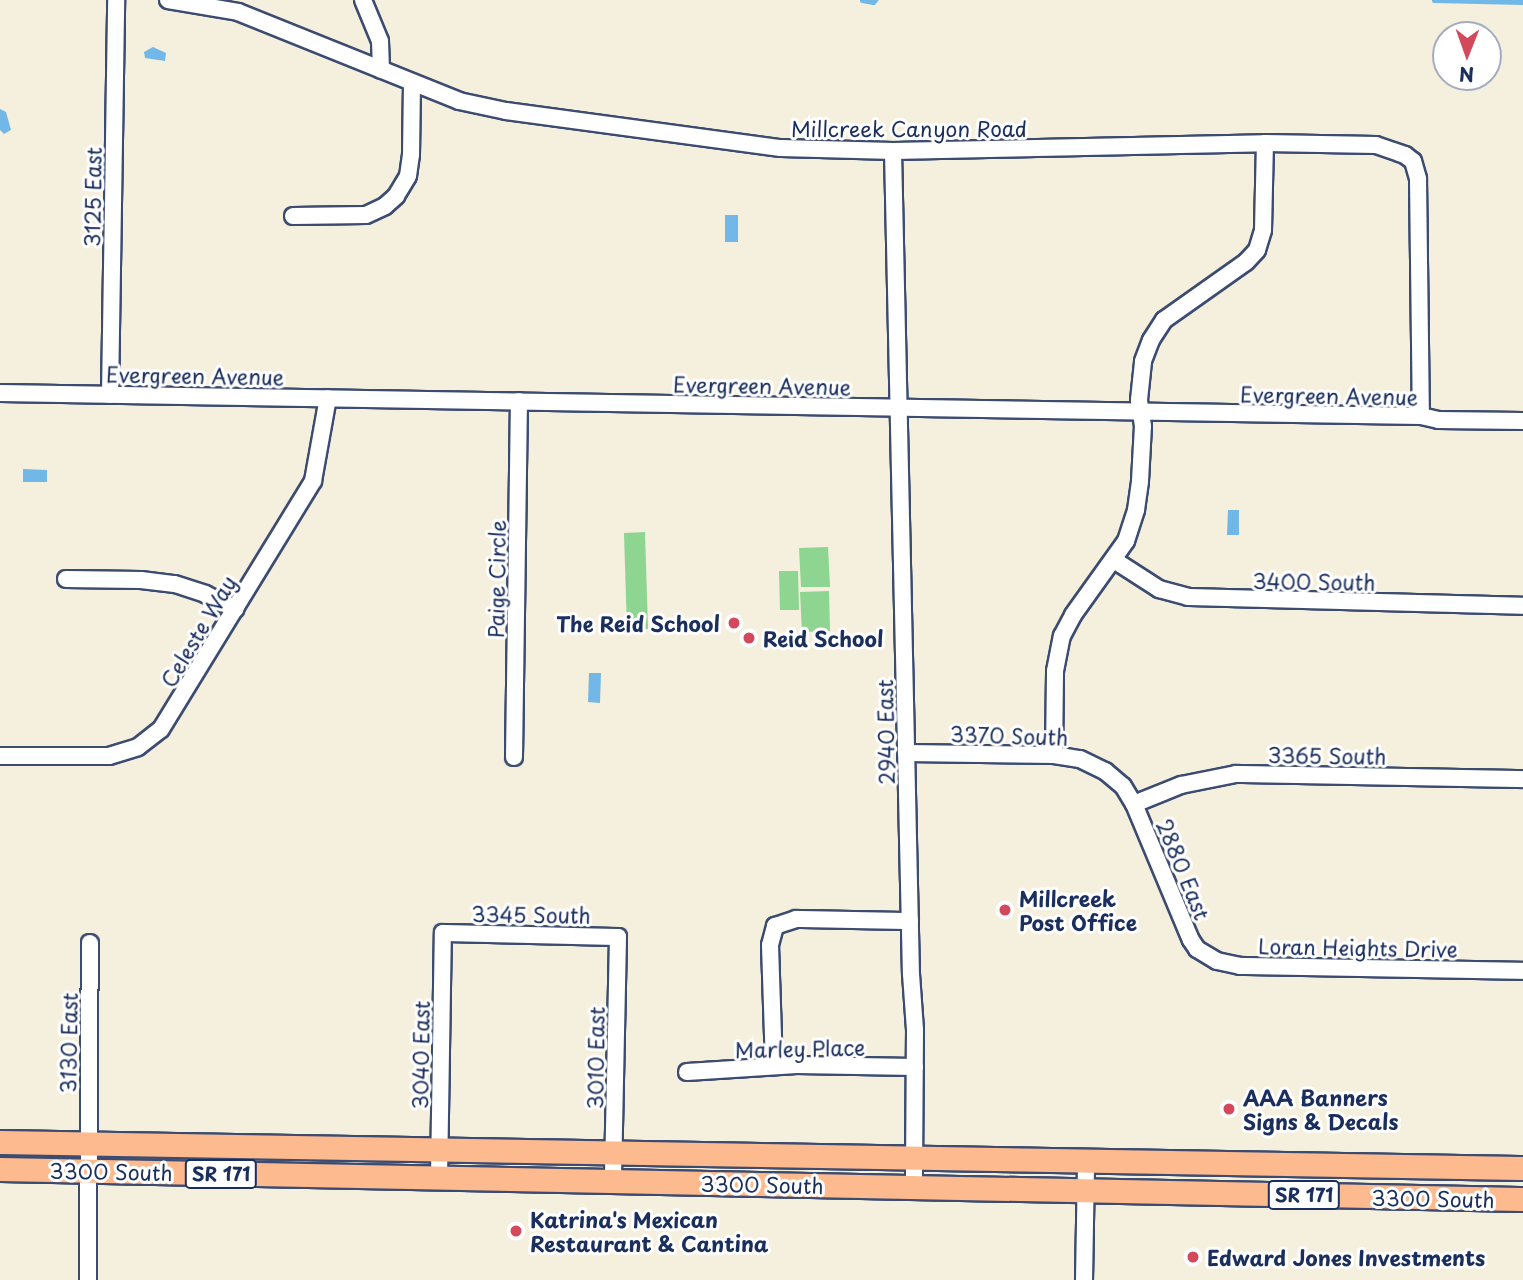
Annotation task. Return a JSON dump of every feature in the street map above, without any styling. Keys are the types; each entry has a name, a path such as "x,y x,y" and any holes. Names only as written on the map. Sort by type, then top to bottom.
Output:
{"main road":[{"name":"3300 South","path":"0,1142 1523,1168"},
{"name":"3300 South","path":"0,1169 1523,1199"}],"street":[{"name":"3125 East","path":"110,395 116,0"},
{"name":"Millcreek Canyon Road","path":"168,0 238,12 459,101 506,111 781,148 893,151 1265,143 1376,145 1405,155 1413,161 1418,179 1421,416"},
{"path":"363,0 380,41 381,70"},
{"path":"293,216 366,215 385,206 396,196 408,176 411,155 412,83"},
{"path":"1054,755 1055,671 1062,636 1073,615 1126,541 1136,510 1140,481 1139,400 1143,361 1151,340 1164,320 1246,262 1257,250 1263,230 1265,143"},
{"name":"2940 East","path":"893,151 915,1068 914,1187"},
{"name":"Evergreen Avenue","path":"0,393 1421,416 1438,420 1523,421"},
{"name":"Celeste Way","path":"0,755 98,757 138,747 154,737 170,718 313,481 328,398"},
{"name":"Paige Circle","path":"514,757 519,401"},
{"name":"3400 South","path":"1114,560 1159,589 1188,597 1523,606"},
{"path":"66,579 141,580 175,584 205,594 236,610"},
{"name":"3370 South","path":"906,753 1054,755 1080,760 1105,771 1123,786 1134,804"},
{"name":"3365 South","path":"1134,804 1181,785 1236,774 1523,779"},
{"name":"2880 East","path":"1134,804 1180,920 1197,949"},
{"path":"774,1066 770,945 775,926 796,919 910,921"},
{"name":"3345 South","path":"443,933 618,937"},
{"name":"3040 East","path":"439,1178 443,933"},
{"name":"3010 East","path":"614,1181 618,937"},
{"name":"3130 East","path":"88,1280 90,943"},
{"name":"Loran Heights Drive","path":"1197,949 1217,961 1240,966 1523,971"},
{"name":"Marley Place","path":"687,1072 774,1066 915,1068"},
{"path":"1084,1280 1086,1160"}],"green space":[{"path":"645,532 648,629 627,630 624,533"},
{"path":"828,547 830,587 801,587 799,548"},
{"path":"779,571 798,571 799,610 780,610"},
{"path":"829,591 830,631 802,632 800,592"}],"water":[{"path":"153,47 166,53 165,61 145,58 144,52"},
{"path":"0,109 6,112 11,130 4,134 0,130"},
{"path":"725,215 738,215 738,242 725,242"},
{"path":"23,469 47,470 47,482 23,482"},
{"path":"1228,510 1239,510 1239,535 1227,535"},
{"path":"589,673 601,673 600,703 588,702"}],"waterway":[{"path":"862,0 875,0"},
{"path":"1434,0 1523,2"}],"place":[{"name":"The Reid School","path":"734,623"},
{"name":"Reid School","path":"749,638"},
{"name":"Millcreek Post Office","path":"1005,910"},
{"name":"AAA Banners Signs & Decals","path":"1229,1109"},
{"name":"Katrina's Mexican Restaurant & Cantina","path":"516,1231"},
{"name":"Edward Jones Investments","path":"1193,1257"}]}
